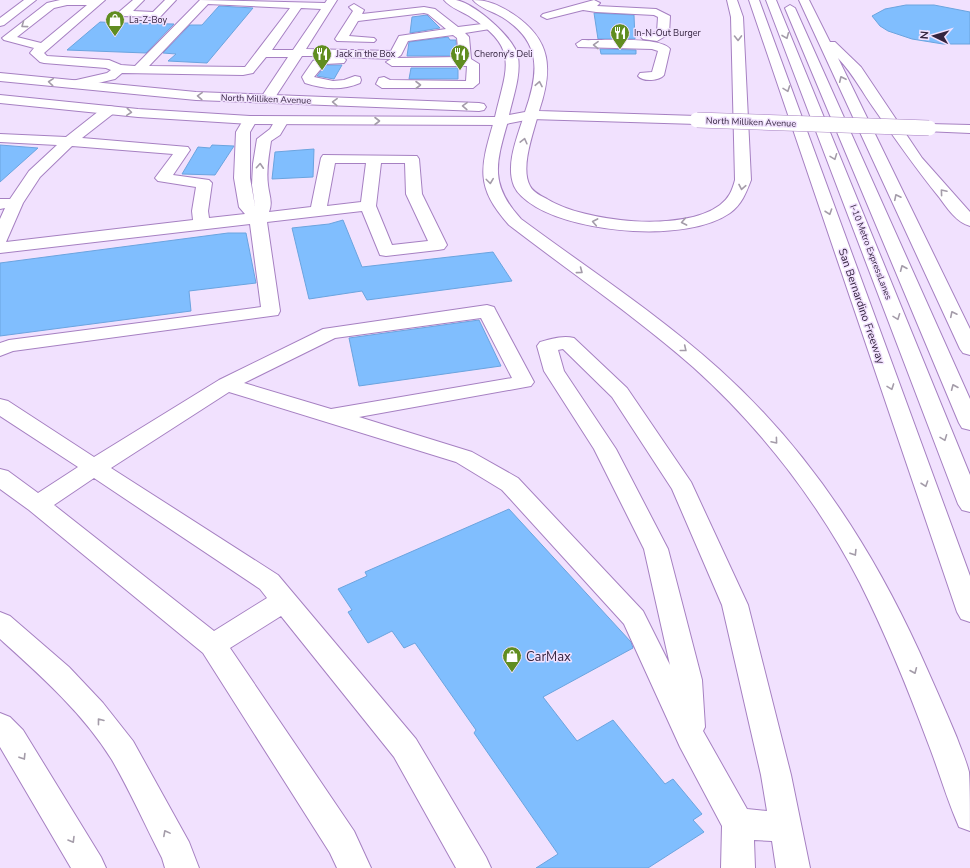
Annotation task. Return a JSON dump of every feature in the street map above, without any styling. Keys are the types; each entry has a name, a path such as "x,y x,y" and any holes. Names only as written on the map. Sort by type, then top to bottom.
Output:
{"main road":[{"path":"0,22 31,0"},
{"path":"139,0 123,14 156,15 171,0"},
{"path":"401,0 410,5 410,7 376,6 356,13 341,39 401,41"},
{"path":"449,0 490,26 506,44 512,56 502,114 494,143 489,178 494,196 506,214 521,227 660,330 726,388 776,442 834,520 871,580 899,635 949,757 970,816"},
{"path":"459,0 499,20 515,21"},
{"path":"478,0 515,21 524,29 540,53 541,79 523,142 519,178 527,193 554,210 573,217 601,223 648,226 668,225 695,220 727,207 740,194 743,180 737,17 732,0"},
{"path":"547,16 580,4 594,2 656,4 657,0"},
{"name":"San Bernardino Freeway","path":"754,0 970,612"},
{"name":"I-10 Metro ExpressLanes","path":"771,0 970,504"},
{"name":"I-10 Metro ExpressLanes","path":"787,0 970,423"},
{"path":"804,0 970,349"},
{"path":"140,68 205,1 298,5 330,4 356,13 422,5 453,31 463,37 465,61"},
{"path":"43,47 8,38 46,8 56,3 97,3"},
{"path":"97,3 36,53 44,59 109,64 115,72 118,88"},
{"path":"267,99 330,4"},
{"path":"580,4 596,9 656,12 664,16 663,34 657,37 646,37"},
{"path":"77,84 115,72 140,68 243,72 249,70 298,5"},
{"path":"419,24 443,22"},
{"path":"361,67 394,59 465,61 473,64 474,83 468,85 382,84 394,59 402,38 490,26 505,27 520,43 540,53"},
{"path":"346,30 372,29"},
{"path":"821,35 857,70 879,106 917,161 958,210 970,221"},
{"path":"582,44 653,45 664,49 658,75 644,76"},
{"path":"263,53 298,53 361,67 384,80"},
{"path":"0,72 20,74 30,80"},
{"name":"North Milliken Avenue","path":"0,77 196,96 502,114 970,129"},
{"name":"North Milliken Avenue","path":"4,100 109,110 250,120 502,114"},
{"path":"0,239 8,204 34,174 68,141 109,110"},
{"path":"250,120 243,132 242,178 247,207 258,220"},
{"path":"0,350 9,346 271,311 258,220 264,204 260,185 260,164 264,139 275,132 282,120"},
{"path":"0,138 68,141 183,150 163,178 204,182 200,211 202,224"},
{"path":"318,211 328,158 412,159 414,194 438,245 386,251 368,206 374,159"},
{"path":"0,248 202,224 258,220 318,211 368,206"},
{"path":"37,504 226,384 330,333 487,311 524,382 330,416"},
{"path":"691,738 688,680 656,549 605,450 554,371 547,346 567,342 620,393 683,488 735,605 776,775 793,868"},
{"path":"226,384 464,457 510,484 634,618 691,738 738,824 738,868"},
{"path":"1,406 269,582 405,748 474,868"},
{"path":"0,477 37,504 213,645 342,842 354,868"},
{"path":"213,645 284,601"},
{"path":"0,623 59,675 93,712 122,750 177,853 182,868"},
{"path":"0,726 12,740 89,868"},
{"path":"738,824 785,827"}],"building":[{"path":"906,5 934,5 970,12 970,44 943,44 912,39 888,31 880,26 872,16 885,9"},
{"path":"219,6 253,8 207,63 168,61 176,54 163,53 190,25 202,25"},
{"path":"594,13 634,15 635,39 598,39"},
{"path":"427,15 440,28 410,33 412,17"},
{"path":"100,22 174,24 146,53 67,50"},
{"path":"448,37 450,40 456,40 457,56 407,56 409,42"},
{"path":"600,49 636,50 636,54 601,54"},
{"path":"326,65 342,65 334,79 317,76"},
{"path":"411,68 458,68 458,79 409,79"},
{"path":"0,145 38,148 0,182"},
{"path":"212,145 234,146 215,175 182,174 198,147 210,148"},
{"path":"314,149 313,177 272,179 275,152"},
{"path":"343,220 362,267 493,252 512,281 367,300 362,291 309,299 292,228 329,224"},
{"path":"228,233 246,233 256,283 189,291 191,311 0,336 0,263"},
{"path":"479,320 501,366 359,386 349,338"},
{"name":"CarMax","path":"509,509 631,642 633,648 543,697 577,741 613,720 665,784 673,779 702,814 693,820 704,832 648,868 536,868 558,854 474,733 476,730 415,643 404,648 392,631 368,643 348,612 352,610 338,589 367,576 365,572"}],"place":[{"name":"La-Z-Boy","path":"115,37"},
{"name":"In-N-Out Burger","path":"620,50"},
{"name":"Jack in the Box","path":"322,71"},
{"name":"Cherony's Deli","path":"460,71"},
{"name":"CarMax","path":"512,673"}]}
